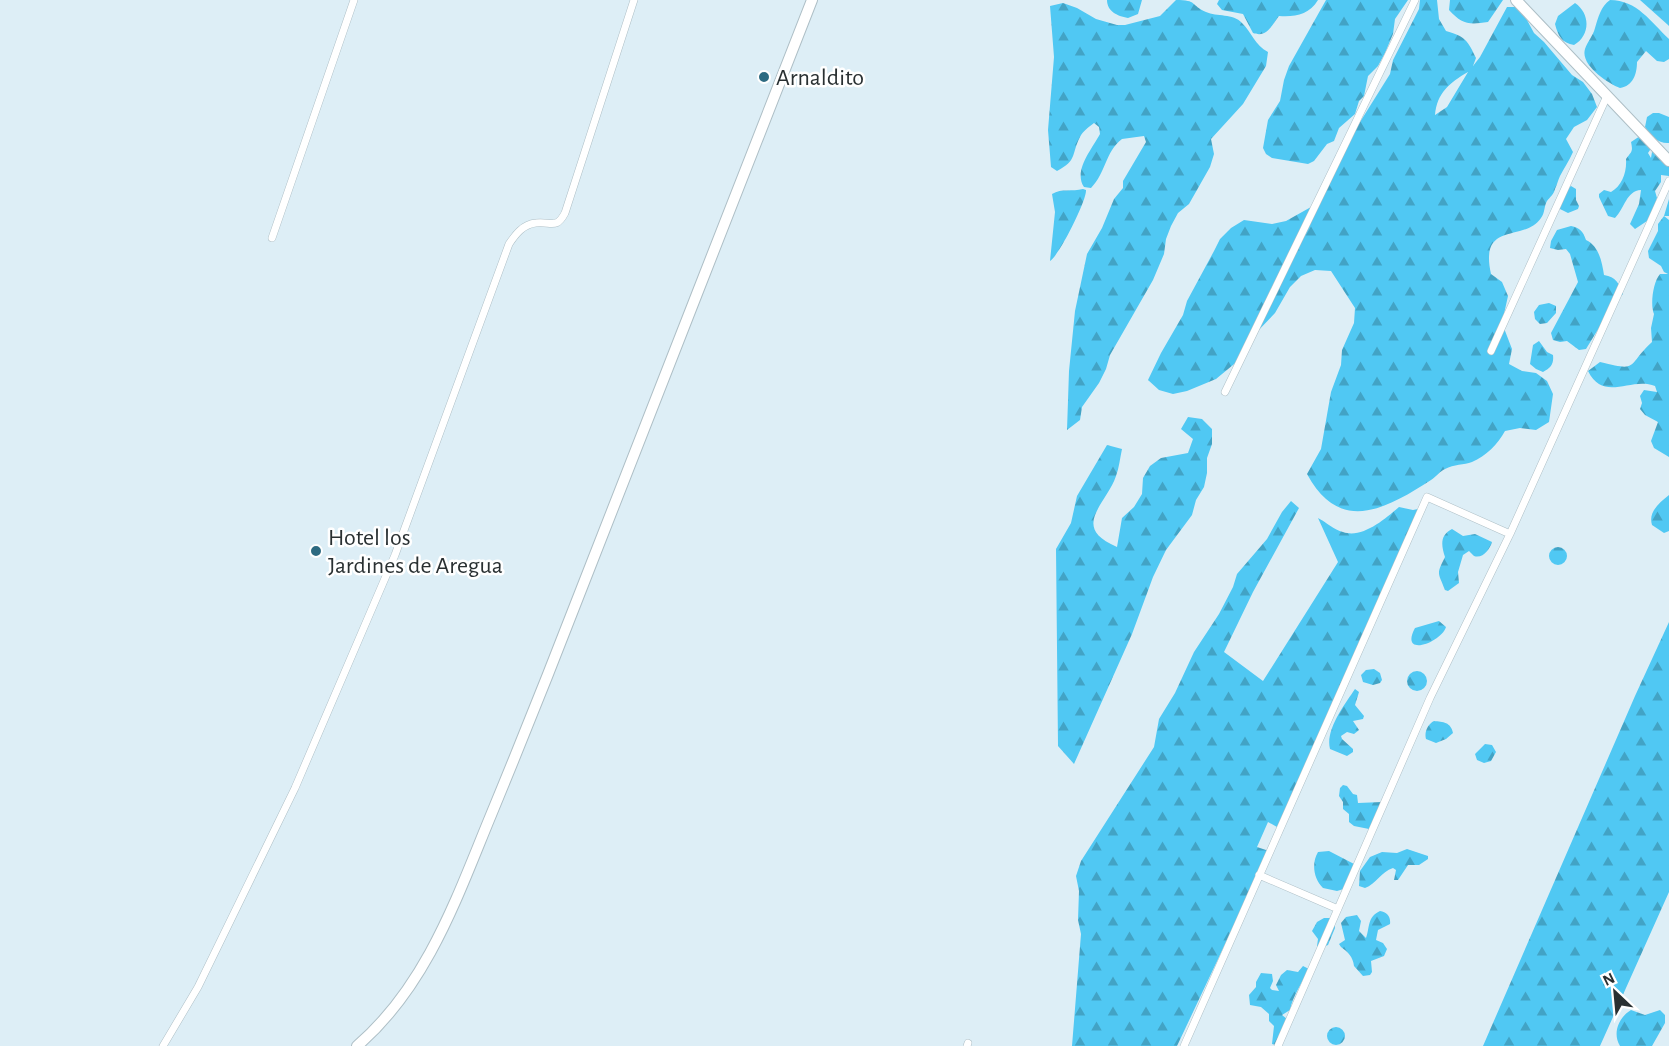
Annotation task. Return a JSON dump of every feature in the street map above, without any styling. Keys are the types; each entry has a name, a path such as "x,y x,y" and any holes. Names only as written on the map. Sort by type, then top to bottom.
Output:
{"street":[{"path":"273,238 354,0"},
{"path":"163,1046 198,987 299,778 395,555 509,244 518,232 529,224 554,224 559,222 565,213 634,0"},
{"path":"357,1046 387,1017 404,996 434,947 456,900 532,716 812,0"},
{"path":"1225,392 1415,0"},
{"path":"1516,0 1669,161"},
{"path":"1491,351 1607,96"},
{"path":"1278,1046 1430,698 1510,534 1669,181"},
{"path":"1184,1046 1427,497 1510,534"},
{"path":"1259,875 1338,909"}],"green space":[{"path":"1107,0 1142,0 1138,14 1128,18 1113,12"},
{"path":"1176,0 1188,1 1206,12 1230,16 1238,20 1268,52 1266,66 1243,104 1211,139 1214,154 1210,167 1189,204 1178,213 1171,226 1164,254 1153,280 1110,355 1099,383 1082,407 1080,420 1067,430 1069,371 1075,311 1087,254 1102,228 1114,199 1123,188 1123,181 1146,142 1144,136 1122,139 1112,150 1096,182 1091,188 1084,187 1081,181 1082,167 1100,134 1099,127 1094,123 1081,135 1071,160 1057,171 1051,167 1048,130 1054,57 1050,6 1063,3 1096,19 1125,25 1160,16"},
{"path":"1219,0 1318,0 1306,12 1279,16 1268,30 1258,34 1253,33 1243,14 1222,10 1217,4"},
{"path":"1326,0 1408,0 1395,19 1393,34 1385,53 1378,66 1368,76 1364,96 1359,101 1355,114 1339,128 1334,141 1327,144 1314,161 1308,164 1272,158 1263,148 1268,120 1280,101 1289,66"},
{"path":"1420,0 1437,0 1439,19 1446,31 1462,37 1468,43 1476,58 1473,66 1507,7 1520,7 1534,33 1572,75 1583,82 1592,94 1597,107 1587,120 1574,127 1566,139 1573,152 1554,192 1546,203 1541,218 1524,230 1497,239 1491,246 1489,257 1491,274 1502,282 1508,296 1502,323 1512,349 1509,364 1522,371 1536,373 1547,381 1553,394 1549,422 1536,430 1520,428 1505,431 1487,453 1472,462 1443,470 1431,480 1397,500 1364,511 1349,510 1334,505 1320,493 1307,474 1321,449 1331,392 1341,365 1342,350 1354,323 1355,308 1331,271 1315,270 1301,276 1290,287 1275,313 1254,335 1239,360 1216,379 1173,394 1159,390 1148,380 1220,239 1244,220 1272,224 1286,221 1311,207 1320,197 1333,171 1335,156 1345,146 1390,74 1393,60 1419,9","holes":["1468,72 1447,107 1435,115 1438,101 1445,89"]},
{"path":"1450,0 1503,0 1488,22 1475,23 1462,21 1454,15 1449,10"},
{"path":"1610,0 1620,1 1636,8 1669,39 1669,59 1664,62 1657,61 1646,51 1637,62 1635,75 1631,82 1620,88 1596,73 1585,55 1586,46 1600,12"},
{"path":"1640,0 1669,0 1669,26 1668,25"},
{"path":"1575,3 1584,13 1586,31 1574,45 1566,43 1561,38 1555,24 1558,16"},
{"path":"1653,113 1669,117 1669,143 1655,139 1645,127 1647,117"},
{"path":"1640,136 1652,147 1648,153 1651,158 1652,152 1656,150 1669,162 1669,176 1661,175 1661,182 1655,191 1657,198 1650,219 1635,229 1630,224 1639,204 1641,190 1632,193 1615,218 1608,216 1599,194 1604,190 1611,192 1621,182 1625,174 1626,159 1632,151 1631,142"},
{"path":"1571,186 1576,189 1576,200 1579,206 1578,209 1568,213 1558,208"},
{"path":"1086,190 1085,196 1077,216 1060,249 1050,261 1055,212 1052,194"},
{"path":"1669,199 1669,216 1664,216"},
{"path":"1664,216 1669,220 1669,457 1654,448 1651,441 1658,422 1645,415 1640,409 1642,403 1640,396 1644,390 1657,392 1655,386 1637,384 1610,387 1594,380 1588,371 1600,362 1621,366 1631,365 1652,342 1654,288 1660,274 1668,274 1649,258 1648,251 1658,231 1658,224"},
{"path":"1571,226 1581,230 1586,240 1594,246 1601,260 1604,275 1616,281 1623,294 1613,305 1586,349 1579,350 1567,341 1553,340 1551,333 1578,282 1570,254 1566,249 1550,248 1557,230"},
{"path":"1549,303 1556,306 1556,313 1547,323 1540,324 1535,319 1534,312 1539,305"},
{"path":"1539,341 1547,352 1553,355 1551,365 1543,372 1530,364 1533,345"},
{"path":"1188,417 1202,419 1212,429 1212,444 1207,458 1204,487 1196,500 1192,515 1166,550 1153,577 1132,634 1074,764 1058,746 1056,549 1071,523 1077,496 1107,445 1122,449 1119,466 1093,523 1096,532 1103,539 1117,547 1122,518 1134,507 1142,494 1143,478 1150,466 1161,458 1188,453 1193,439 1181,429"},
{"path":"1669,495 1669,531 1664,533 1652,525 1651,520 1658,505"},
{"path":"1291,501 1299,508 1253,592 1224,652 1263,681 1338,562 1318,518 1340,531 1358,533 1373,527 1399,507 1413,510 1423,508 1329,724 1277,827 1268,822 1257,847 1269,851 1177,1046 1072,1046 1081,934 1076,876 1081,861 1154,747 1159,719 1175,693 1194,652 1219,614 1237,574 1267,539"},
{"path":"1452,529 1463,536 1475,534 1492,542 1483,555 1477,557 1469,551 1463,555 1458,572 1459,583 1448,591 1445,590 1439,574 1445,557 1443,537"},
{"path":"1558,547 1564,550 1567,556 1564,562 1558,565 1552,562 1549,556 1552,550"},
{"path":"1439,621 1446,627 1437,638 1423,645 1412,643 1415,628"},
{"path":"1669,622 1669,892 1600,1046 1483,1046 1635,696"},
{"path":"1374,669 1380,673 1382,680 1380,683 1373,685 1363,682 1361,675 1366,670"},
{"path":"1417,671 1424,674 1427,681 1424,688 1417,691 1410,688 1407,681 1410,674"},
{"path":"1355,689 1359,692 1355,705 1364,716 1363,719 1353,721 1359,730 1354,734 1347,732 1341,736 1353,749 1353,752 1347,756 1330,749 1329,742 1333,726"},
{"path":"1434,721 1448,725 1453,733 1436,743 1426,739 1427,728"},
{"path":"1485,744 1492,745 1496,752 1491,761 1484,763 1477,760 1475,754"},
{"path":"1343,785 1357,795 1358,803 1382,802 1369,829 1354,826 1349,822 1349,814 1343,809 1343,802 1339,796"},
{"path":"1407,849 1428,856 1428,859 1419,865 1408,865 1398,880 1394,880 1396,870 1393,868 1369,886 1365,888 1359,886 1360,871 1370,857 1382,852 1397,853"},
{"path":"1329,851 1356,865 1347,888 1337,891 1323,888 1317,880 1314,866 1318,852"},
{"path":"1380,911 1388,915 1390,924 1378,930 1376,940 1383,943 1387,949 1384,956 1371,961 1370,975 1363,976 1354,966 1350,955 1339,944 1345,940 1341,923 1346,917 1357,915 1361,921 1359,931 1366,938 1371,919"},
{"path":"1324,918 1332,918 1335,928 1328,945 1318,949 1318,939 1312,931 1317,922"},
{"path":"1303,966 1309,969 1295,994 1290,1010 1282,1015 1287,1019 1276,1045 1272,1044 1274,1026 1269,1021 1269,1014 1261,1007 1250,1005 1249,995 1256,987 1261,973 1272,974 1273,981 1270,988 1279,991 1276,985 1281,975 1287,970 1298,972"},
{"path":"1631,1010 1645,1015 1660,1010 1665,1015 1665,1023 1652,1046 1620,1046 1617,1036 1618,1026"},
{"path":"1336,1027 1342,1030 1345,1036 1342,1042 1336,1045 1330,1042 1327,1036 1330,1030"}],"place":[{"name":"Arnaldito","path":"764,77"},
{"name":"Hotel los Jardines de Aregua","path":"316,551"}]}
